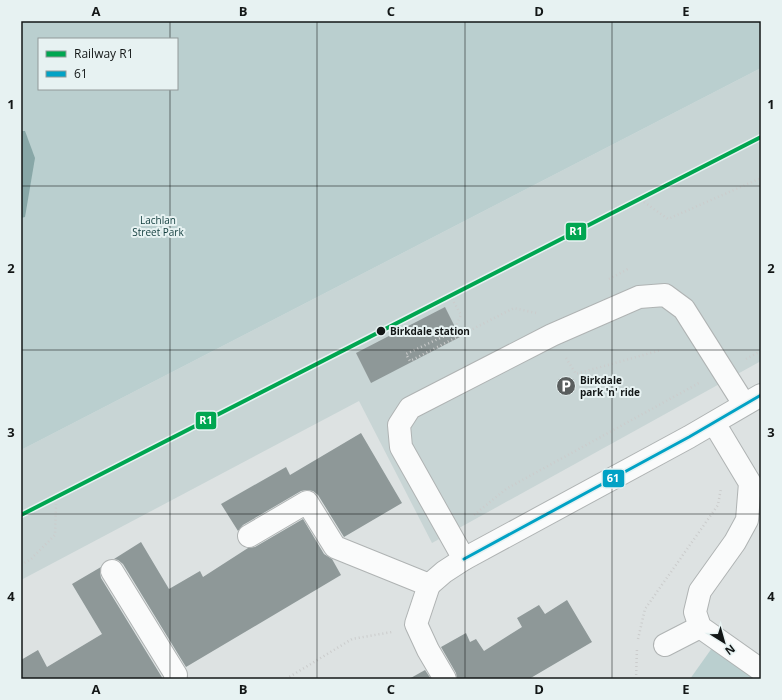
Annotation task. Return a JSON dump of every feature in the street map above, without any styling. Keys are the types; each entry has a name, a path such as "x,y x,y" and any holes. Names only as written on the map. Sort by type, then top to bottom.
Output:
{"street":[{"path":"445,679 428,650 416,624 429,584 464,559 714,423 752,400 684,309 665,295 640,297 552,335 410,408 399,425 401,447 464,559"},
{"path":"714,423 750,483 748,513 747,520 735,542 700,591 696,612 700,627 761,670"},
{"path":"249,536 307,502 335,547 429,584"},
{"path":"112,571 176,675 175,679"},
{"path":"666,645 700,627"}],"path":[{"path":"644,202 668,219 761,178"},
{"path":"450,295 461,315 453,332 406,354 410,361 514,308 540,314 552,335"},
{"path":"564,354 576,374 661,350"},
{"path":"474,515 506,489 699,383"},
{"path":"636,679 638,634 644,609 718,505 721,488 718,482"},
{"path":"21,565 31,559 55,535 56,504"},
{"path":"286,679 352,639 391,633 416,624"}],"shaded area":[{"path":"761,68 761,361 432,543 359,401 21,580 21,450"}],"green space":[{"name":"Lachlan Street Park","path":"21,21 761,21 761,68 21,450"},
{"path":"712,648 755,679 690,679"}],"water":[{"path":"21,131 25,131 35,158 25,217 21,218"}],"building":[{"path":"445,307 460,337 371,383 356,353"},
{"path":"361,433 402,503 344,537 318,495 313,491 306,490 301,491 243,525 238,531 221,504 286,467 290,475"},
{"path":"303,519 324,554 332,559 341,575 186,667 123,564 114,559 141,542 169,589 200,571 203,577 248,548 255,547"},
{"path":"101,567 101,578 163,679 21,679 21,660 38,650 47,667 102,634 72,584"},
{"path":"567,600 592,642 529,679 457,679 456,673 441,647 466,633 470,642 476,639 484,651 522,627 517,618 539,605 545,614"},
{"path":"425,670 431,679 409,679"}],"rail line":[{"name":"R1","path":"21,515 761,137"}],"transit line":[{"name":"61","path":"464,559 689,437 761,395"}],"place":[{"name":"Birkdale station","path":"381,331"},
{"name":"Birkdale park 'n' ride","path":"566,386"}]}
